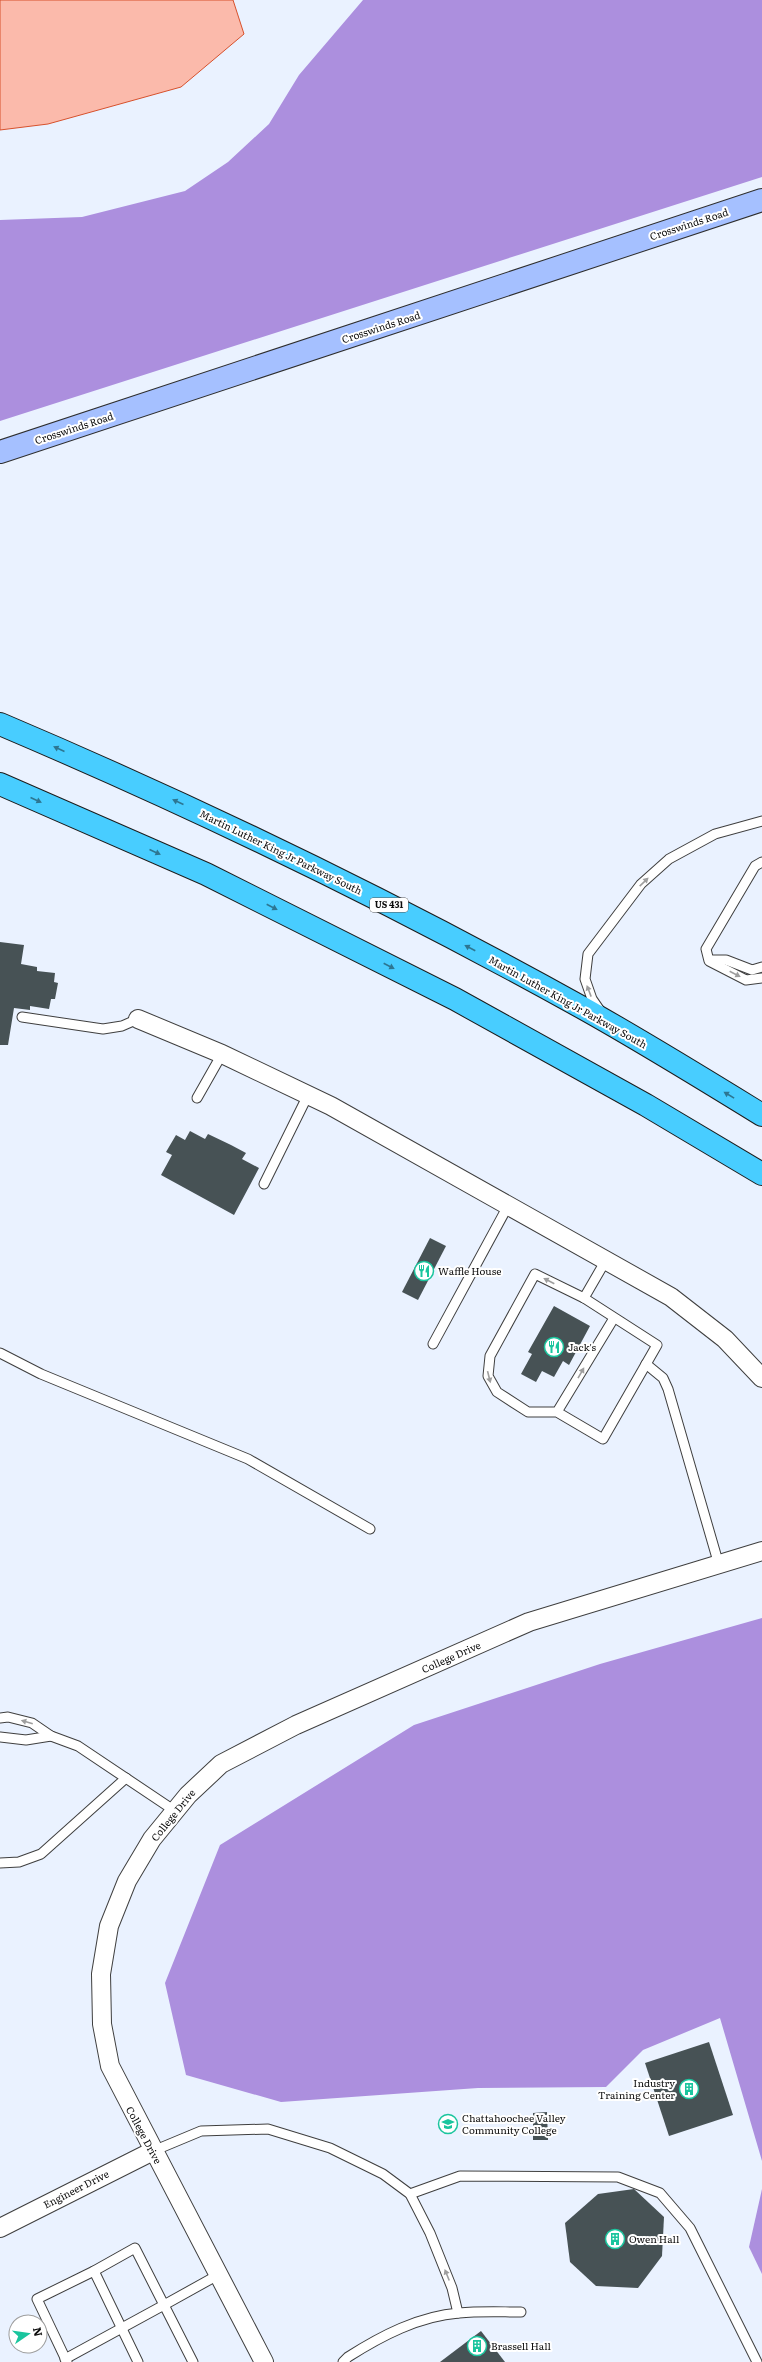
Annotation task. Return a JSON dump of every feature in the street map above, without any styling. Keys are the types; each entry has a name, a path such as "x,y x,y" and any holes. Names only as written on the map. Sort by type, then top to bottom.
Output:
{"highway":[{"name":"Martin Luther King Jr Parkway South","path":"0,724 227,824 412,917 610,1024 762,1115"},
{"path":"0,784 206,874 455,999 646,1105 762,1174"}],"street":[{"name":"Crosswinds Road","path":"0,452 762,200"},
{"path":"138,1019 222,1054 308,1095 508,1204 671,1297 700,1318 725,1339 762,1378"},
{"name":"College Drive","path":"264,2362 110,2066 102,2024 101,1974 109,1926 127,1881 152,1839 188,1795 221,1764 296,1725 529,1622 762,1551"},
{"name":"Engineer Drive","path":"0,2228 153,2151"}],"lane":[{"path":"610,1024 592,999 585,979 588,954 641,884 669,859 715,834 762,821"},
{"path":"762,862 755,866 706,949 709,960 746,980 762,978"},
{"path":"709,960 726,960 752,970 762,967"},
{"path":"22,1017 103,1029 114,1028 138,1019"},
{"path":"197,1098 222,1054"},
{"path":"264,1184 308,1095"},
{"path":"433,1344 508,1204"},
{"path":"584,1298 606,1260"},
{"path":"535,1274 584,1298 657,1345 603,1439 557,1412 534,1414 528,1412 497,1392 488,1376 488,1363 535,1274"},
{"path":"557,1412 614,1318"},
{"path":"0,1353 41,1374 248,1459 370,1529"},
{"path":"646,1364 663,1378 668,1389 719,1565"},
{"path":"0,1718 8,1717 32,1723 51,1736 78,1746 175,1811"},
{"path":"0,1737 26,1740 51,1736"},
{"path":"0,1863 19,1862 41,1854 126,1778"},
{"path":"153,2151 201,2131 268,2129 330,2148 383,2174 410,2194 430,2233 452,2288 458,2313"},
{"path":"410,2194 460,2176 618,2177 660,2193 690,2228 757,2362"},
{"path":"193,2362 164,2305 135,2248 94,2271 37,2299 66,2360 121,2328 164,2305 218,2275"},
{"path":"94,2271 138,2362"},
{"path":"343,2362 348,2357 383,2335 423,2321 458,2313 521,2312"}],"shaded area":[{"path":"0,0 233,0 244,34 181,87 48,124 0,130"},
{"path":"363,0 762,0 762,177 0,421 0,220 82,217 185,191 228,162 269,124 299,75"},
{"path":"762,1618 762,2161 720,2018 643,2050 606,2087 478,2088 281,2102 186,2075 165,1983 220,1845 414,1725 600,1664"},
{"path":"762,2189 762,2274 749,2247"}],"building":[{"path":"0,942 24,945 21,964 37,967 37,971 55,973 54,982 58,983 55,999 51,999 49,1009 30,1006 30,1010 14,1008 8,1045 0,1045"},
{"path":"190,1131 205,1139 208,1134 246,1153 242,1159 259,1168 234,1215 161,1175 172,1155 166,1152 176,1135 185,1140"},
{"path":"430,1238 446,1246 418,1300 402,1292"},
{"path":"554,1306 590,1326 569,1365 563,1361 554,1377 542,1371 536,1382 521,1374 532,1354 528,1352"},
{"name":"Industry Training Center","path":"709,2042 733,2115 669,2136 645,2063"},
{"path":"547,2112 548,2140 533,2140 533,2113"},
{"name":"Owen Hall","path":"634,2189 664,2217 662,2256 638,2288 596,2286 570,2262 565,2223 598,2194"},
{"name":"Brassell Hall","path":"481,2331 505,2362 440,2362"}],"place":[{"name":"Waffle House","path":"424,1271"},
{"name":"Jack's","path":"554,1347"},
{"name":"Industry Training Center","path":"689,2089"},
{"name":"Chattahoochee Valley Community College","path":"448,2124"},
{"name":"Owen Hall","path":"615,2239"},
{"name":"Brassell Hall","path":"477,2346"}]}
